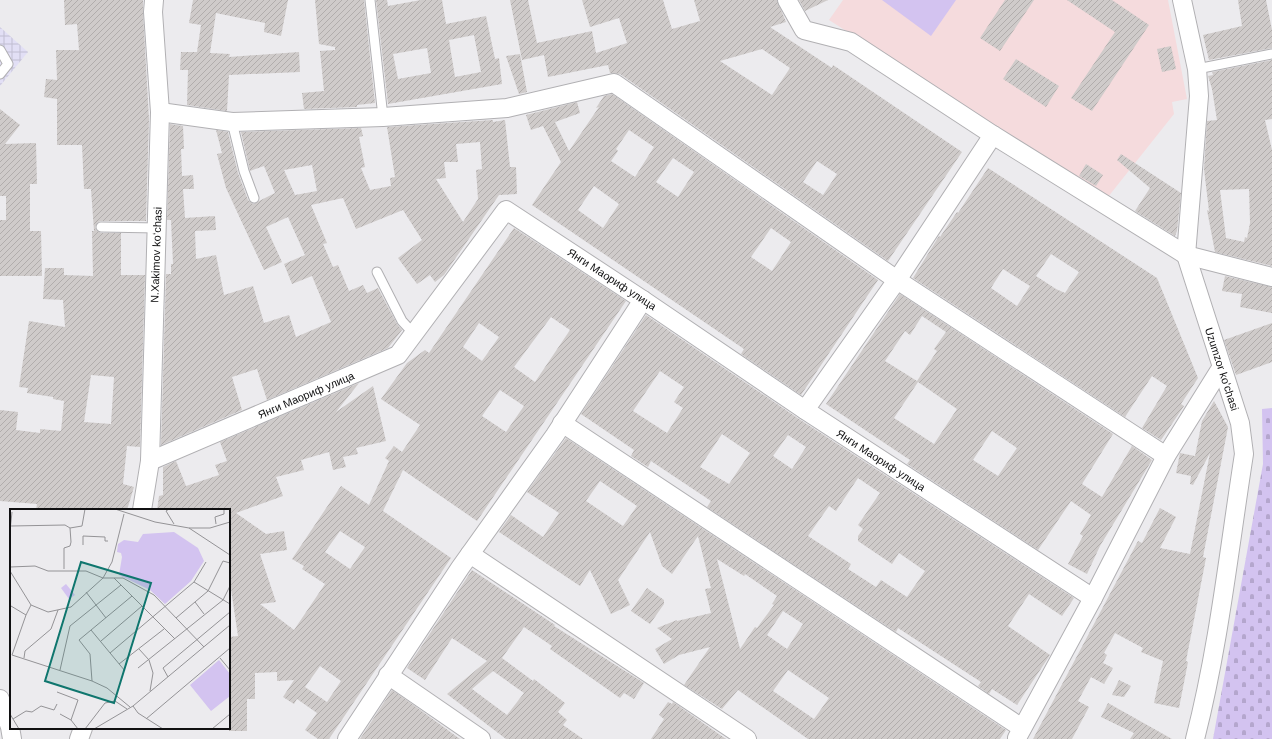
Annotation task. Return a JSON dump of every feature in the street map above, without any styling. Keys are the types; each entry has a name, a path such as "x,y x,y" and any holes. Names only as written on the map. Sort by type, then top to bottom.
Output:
{"street":[{"name":"N.Xakimov koʻchasi","path":"142,509 150,461 160,112 153,12 154,0"},
{"path":"787,0 804,30 852,42 994,135 1186,255 1272,277"},
{"name":"Uzumzor koʻchasi","path":"1182,0 1197,69 1199,96 1186,255 1221,368 1240,423 1244,443 1244,454 1218,621 1202,712 1195,739"},
{"path":"160,112 232,122 383,117 507,108 614,83 897,280 1166,456"},
{"path":"805,410 897,280 994,135"},
{"name":"Янги Маориф улица","path":"150,461 398,356 506,210 643,300 805,410 1093,598"},
{"path":"347,739 388,675 470,554 562,423 643,300"},
{"path":"562,423 1019,734 1093,598 1166,456 1221,368"},
{"path":"470,554 748,739"},
{"path":"388,675 481,739"},
{"path":"0,699 10,727"},
{"path":"10,729 12,739"},
{"path":"79,739 83,729"}],"lane":[{"path":"370,0 383,117"},
{"path":"0,50 8,64 0,74"},
{"path":"1197,69 1272,54"},
{"path":"232,122 244,171 254,198"},
{"path":"101,227 157,228"},
{"path":"377,272 402,321 414,334"}],"shaded area":[{"path":"843,0 1168,0 1187,99 1172,102 1174,114 1108,197 829,20"},
{"path":"0,27 28,52 0,86"}],"green space":[{"path":"882,0 956,0 931,36"},
{"path":"1272,408 1272,739 1213,739 1263,464 1262,409"}],"building":[{"path":"64,0 143,0 149,119 146,221 101,221 98,222 95,227 96,230 101,233 121,233 121,275 145,275 140,447 127,446 123,484 134,487 127,509 36,509 37,504 0,501 0,410 18,412 16,430 40,433 40,429 61,431 64,401 53,399 53,397 27,393 28,388 19,387 29,321 65,327 63,300 43,299 45,268 64,268 64,275 93,276 92,231 94,231 91,189 84,189 82,145 57,145 57,99 44,97 46,79 57,80 56,50 79,50 77,24 65,25","holes":["91,375 114,377 111,424 84,422"]},
{"path":"193,0 288,0 281,36 264,32 265,23 216,13 210,53 230,54 229,57 299,52 300,72 229,75 227,111 187,105 188,70 180,70 181,52 197,52 201,25 189,23"},
{"path":"315,0 364,0 375,103 357,105 357,107 304,109 302,93 324,91 320,51 335,50 335,47 319,44"},
{"path":"376,0 387,0 388,6 421,0 442,0 446,24 486,16 495,59 499,58 502,84 388,104","holes":["474,35 481,72 455,77 449,40","427,48 431,73 398,79 393,54"]},
{"path":"510,0 528,0 537,43 592,31 596,53 627,43 619,18 590,27 582,0 663,0 672,29 700,21 694,0 777,0 786,22 770,27 832,68 833,65 962,152 888,261 620,74 610,73 608,65 548,77 544,55 522,60","holes":["762,49 790,68 772,95 720,61","817,161 837,174 823,195 803,182"]},
{"path":"799,0 828,0 805,11"},
{"path":"1005,0 1034,0 1000,51 980,38"},
{"path":"1067,0 1112,0 1149,25 1092,111 1071,98 1115,32"},
{"path":"1238,0 1266,0 1272,30 1272,48 1209,60 1203,35 1242,26"},
{"path":"1171,46 1176,69 1162,72 1157,49"},
{"path":"520,54 527,92 519,94 506,56"},
{"path":"1016,59 1059,86 1046,107 1003,79"},
{"path":"1272,60 1272,119 1265,120 1272,150 1272,266 1215,252 1207,210 1209,211 1204,169 1207,121 1217,120 1212,89 1208,76 1213,75 1212,72","holes":["1249,189 1250,223 1247,238 1245,237 1244,242 1226,238 1220,190"]},
{"path":"612,94 878,280 801,395 741,354 744,349 532,205 561,162 543,126 531,130 526,115 577,102 580,113 555,122 569,151 599,107 596,108 604,96","holes":["629,130 654,147 635,177 611,161 618,151 616,149","673,158 694,172 678,197 656,182","594,186 619,204 603,228 578,210","771,228 791,242 772,271 751,257"]},
{"path":"0,109 20,125 5,144 36,143 37,184 30,184 30,231 41,231 42,276 0,276 0,220 6,220 6,196 0,196"},
{"path":"493,120 493,122 505,120 510,167 516,167 517,194 499,195 444,275 435,282 430,275 417,284 398,258 422,240 403,210 356,229 343,198 311,205 327,243 323,244 333,267 338,265 349,291 363,285 367,293 378,288 397,324 402,330 388,348 267,400 257,369 232,377 242,410 161,445 166,274 171,274 171,264 173,264 171,220 167,220 170,124 183,126 184,149 181,149 182,176 193,175 194,189 183,189 185,218 215,216 216,230 195,231 196,259 216,255 224,295 253,286 264,323 289,315 296,337 331,322 312,276 292,284 284,264 305,255 288,217 266,227 282,262 264,270 226,188 217,154 222,153 216,130 228,132 238,173 248,200 253,204 275,193 264,166 250,171 241,132 361,128 363,136 359,137 365,167 361,168 370,190 391,186 390,178 395,177 387,127","holes":["480,142 482,169 476,170 478,199 463,222 436,179 446,178 444,162 458,162 456,144","312,165 317,191 295,195 284,170"]},
{"path":"1121,154 1181,193 1177,231 1175,236 1135,211 1150,188 1117,160"},
{"path":"1086,164 1103,175 1096,186 1079,176"},
{"path":"988,168 1157,278 1198,378 1181,404 1184,406 1161,440 1142,428 1167,386 1152,376 1125,417 913,278 939,236 940,237 957,212 958,213","holes":["1051,254 1079,272 1065,293 1036,276","1003,269 1030,286 1017,306 991,288"]},
{"path":"514,228 626,301 477,521 403,470 383,511 451,558 329,739 318,739 305,730 317,713 297,699 294,704 283,697 294,680 277,681 277,672 255,673 255,699 247,699 247,731 229,731 230,637 238,636 230,583 230,509 157,509 159,496 163,495 163,467 176,461 186,486 219,475 215,465 227,461 220,442 359,383 336,412 373,386 386,441 356,448 358,454 343,457 346,467 333,470 329,452 301,460 304,470 276,477 283,496 236,513 266,534 284,531 287,550 260,554 276,602 260,604 294,630 325,584 302,569 304,566 292,559 341,486 369,505 389,461 385,458 394,446 402,452 420,425 381,399 407,363 425,350 429,353","holes":["551,317 570,330 535,382 514,367","479,323 499,337 482,361 463,347","500,390 524,406 506,432 482,416","340,531 365,547 350,569 325,552","320,666 341,681 327,702 305,687"]},
{"path":"1225,276 1272,287 1272,313 1240,307 1242,294 1222,291"},
{"path":"900,294 1113,434 1082,484 1102,497 1132,446 1152,460 1100,546 1087,574 1068,564 1083,536 1080,534 1091,515 1071,501 1038,550 907,464 910,460 826,404","holes":["922,316 946,332 934,349 937,351 917,381 885,361 905,331 910,335","918,382 957,409 934,444 894,418","992,431 1017,448 998,476 973,460"]},
{"path":"646,315 799,419 1074,598 1062,616 1029,594 1008,626 1050,655 1017,705 992,689 989,694 978,686 981,682 898,628 896,632 707,507 711,501 651,461 648,467 631,456 634,450 581,414","holes":["660,371 684,387 674,402 683,408 667,433 633,411","722,434 750,453 729,484 700,467","788,435 806,447 792,469 773,456","858,478 880,493 858,525 863,529 858,536 858,541 892,564 899,553 925,571 907,597 881,580 876,587 848,569 851,564 808,536 829,506 836,511"]},
{"path":"1272,323 1272,362 1236,375 1224,340"},
{"path":"1214,401 1228,427 1203,557 1206,558 1186,661 1188,662 1179,708 1154,703 1163,661 1141,652 1143,648 1115,633 1104,653 1107,655 1103,663 1113,668 1104,684 1091,677 1078,701 1089,707 1072,739 1033,739 1138,541 1142,543 1160,508 1176,517 1160,548 1190,554 1210,453 1193,485 1190,484 1191,476 1176,473 1180,453 1195,456 1202,421"},
{"path":"566,438 1006,730 1000,739 808,739 738,690 722,709 684,685 710,647 679,655 664,664 655,649 672,639 657,628 677,620 711,613 705,589 711,588 698,536 672,574 662,566 650,532 618,580 630,605 611,614 590,570 580,586 499,532 511,515 543,537 559,513 527,492","holes":["600,481 637,506 623,526 586,501","717,559 744,576 745,574 777,596 772,604 774,605 757,628 755,627 740,649","783,611 803,624 787,649 767,635","788,670 829,698 814,719 773,691"]},
{"path":"472,570 555,625 554,626 644,683 634,699 624,693 620,698 550,649 552,646 524,627 502,658 533,681 534,679 565,703 558,712 567,720 563,725 583,739 506,739 447,694 487,661 452,638 425,680 407,668","holes":["493,671 524,693 507,715 472,689"]},
{"path":"647,588 664,600 664,604 650,624 631,611"},
{"path":"1119,680 1131,686 1124,697 1112,695"},
{"path":"392,690 412,704 460,739 360,739"},
{"path":"668,702 672,704 673,702 726,739 651,739 664,719 659,715"},
{"path":"1108,703 1172,739 1130,739 1134,733 1101,717"}]}
